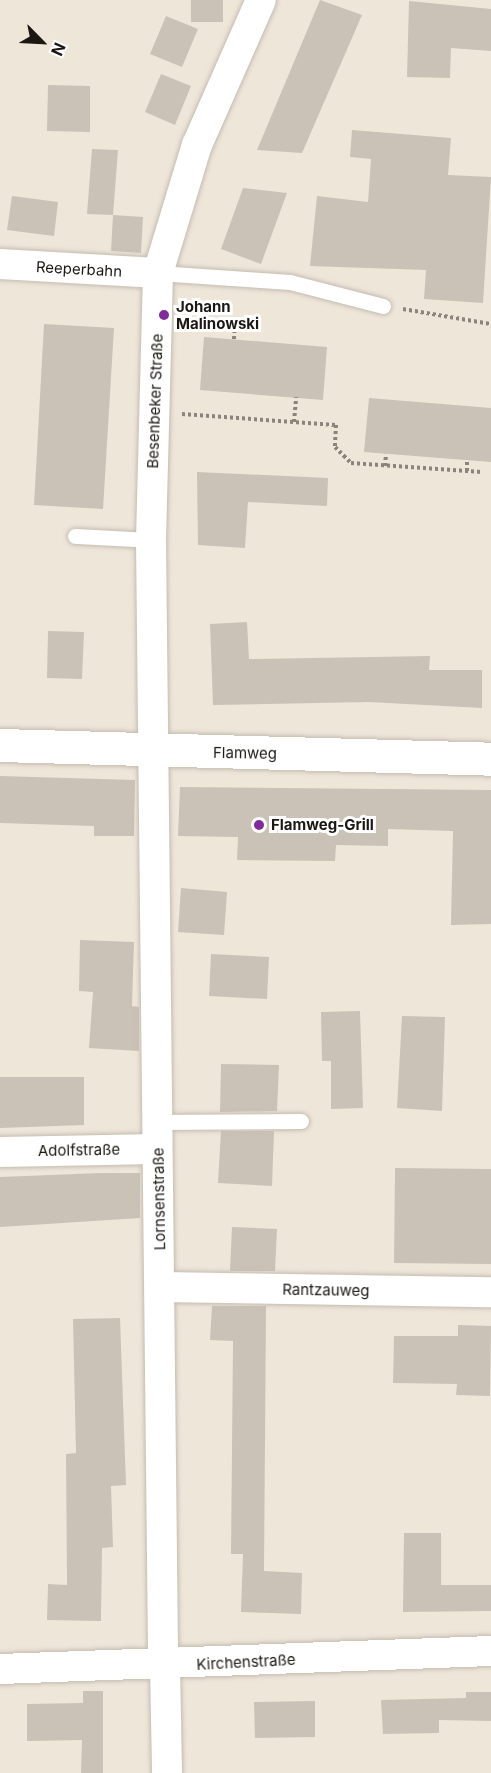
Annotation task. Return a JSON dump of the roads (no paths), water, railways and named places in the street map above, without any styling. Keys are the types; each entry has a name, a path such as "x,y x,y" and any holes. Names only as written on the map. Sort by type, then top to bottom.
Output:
{"main road":[{"name":"Flamweg","path":"0,745 491,759"}],"street":[{"name":"Besenbeker Straße","path":"155,750 151,540 158,273 197,145 261,0"},
{"name":"Reeperbahn","path":"0,264 158,273"},
{"name":"Lornsenstraße","path":"155,750 157,1135 167,1773"},
{"name":"Adolfstraße","path":"0,1152 157,1135"},
{"name":"Rantzauweg","path":"161,1287 491,1292"},
{"name":"Kirchenstraße","path":"0,1669 164,1657 491,1651"}],"lane":[{"path":"158,273 290,282 383,306"},
{"path":"75,536 151,540"},
{"path":"157,1135 301,1121"}],"place":[{"name":"Johann Malinowski","path":"164,315"},
{"name":"Flamweg-Grill","path":"259,825"}]}
